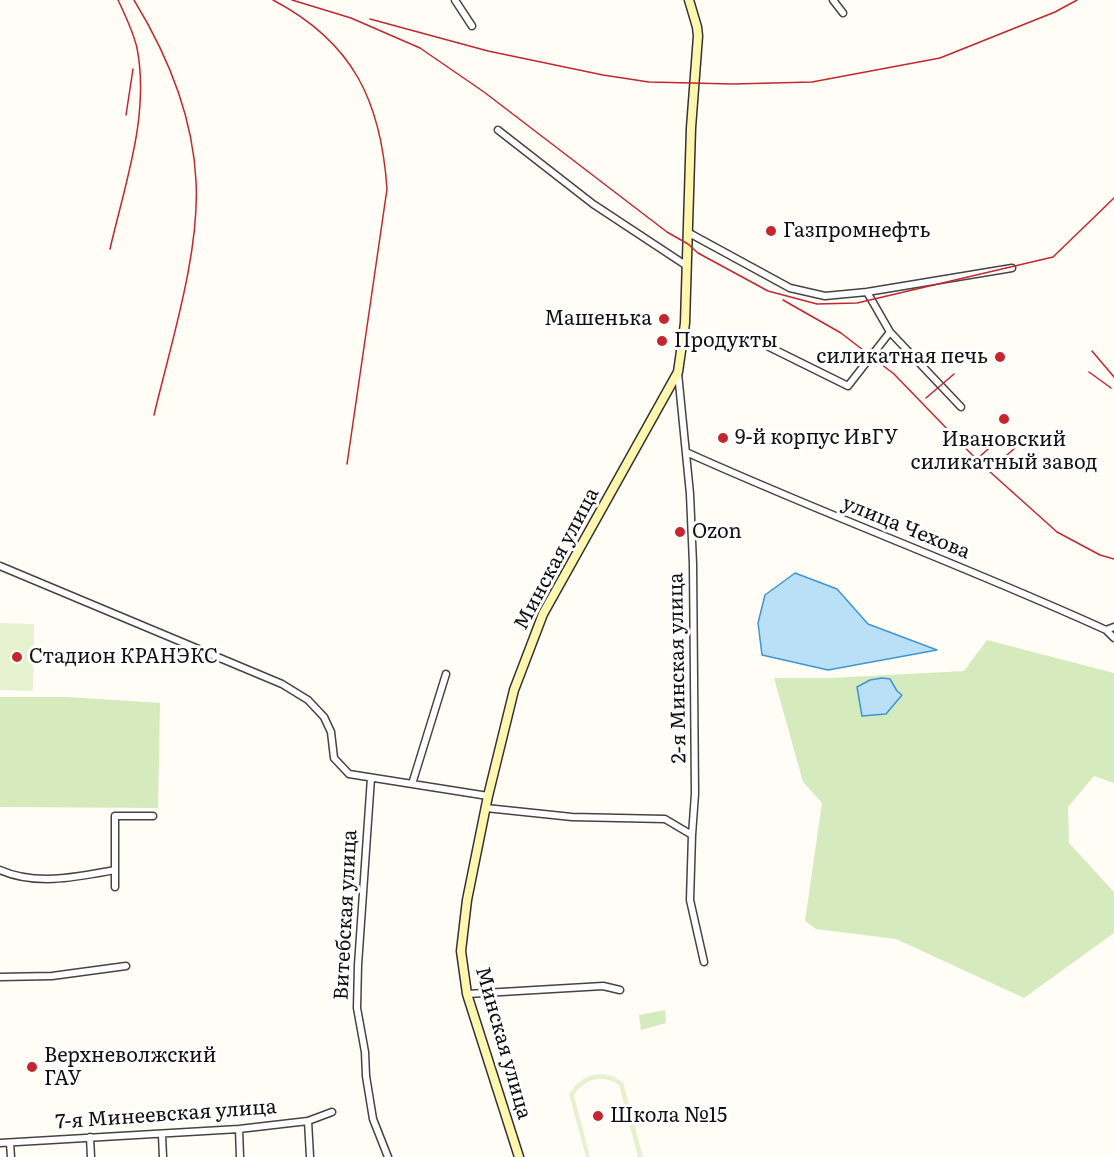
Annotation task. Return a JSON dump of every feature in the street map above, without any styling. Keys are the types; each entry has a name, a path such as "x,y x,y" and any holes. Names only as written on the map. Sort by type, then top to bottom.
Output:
{"main road":[{"name":"Минская улица","path":"519,1157 467,994 461,951 467,900 488,796 514,690 543,614 678,372 684,334 689,186 698,36 689,0"}],"street":[{"path":"455,0 472,26"},
{"path":"833,0 843,13"},
{"path":"498,130 593,204 687,266"},
{"path":"688,233 790,288 825,296 867,292 1012,268"},
{"path":"867,292 890,332 961,407"},
{"path":"753,339 848,386 890,332"},
{"name":"2-я Минская улица","path":"678,372 690,494 693,564 696,794 690,900 704,962"},
{"name":"улица Чехова","path":"686,452 769,490 1106,630"},
{"path":"0,566 282,684 308,700 324,717 331,732 334,758 349,774 488,796"},
{"path":"1114,627 1106,630 1114,638"},
{"path":"412,784 446,674"},
{"name":"Витебская улица","path":"371,778 357,1008 365,1052 372,1119 388,1157"},
{"path":"486,808 572,818 665,819 692,836"},
{"path":"115,886 115,816 153,816"},
{"path":"0,870 27,878 71,878 115,870"},
{"path":"0,977 52,976 126,966"},
{"path":"467,994 603,986 620,990"},
{"name":"7-я Минеевская улица","path":"0,1143 239,1129 308,1121 332,1112"},
{"path":"308,1121 310,1157"},
{"path":"239,1129 240,1157"},
{"path":"162,1135 163,1157"},
{"path":"90,1137 91,1157"},
{"path":"10,1143 11,1157"}],"green space":[{"name":"Стадион КРАНЭКС","path":"0,623 34,624 33,691 0,690"},
{"path":"987,640 1114,673 1114,783 1094,776 1068,807 1069,843 1114,892 1114,933 1024,998 896,939 816,929 805,921 822,803 803,782 774,678 830,678 964,671"},
{"path":"0,697 68,697 160,703 158,808 0,807"},
{"path":"665,1010 666,1023 641,1030 639,1015"},
{"path":"601,1074 612,1076 623,1082 643,1157 638,1157 619,1085 600,1079 583,1085 574,1095 590,1157 586,1157 569,1094 582,1080"}],"water":[{"path":"795,573 837,589 868,624 937,650 828,670 762,655 758,623 765,595"},
{"path":"890,679 902,695 886,714 862,716 857,687 870,680"}],"railway":[{"path":"110,249 134,149 140,98 137,48 118,0"},
{"path":"134,0 157,42 184,110 190,133 196,181 194,238 189,268 154,415"},
{"path":"273,0 301,17 324,35 343,55 358,77 369,102 378,128 384,157 387,189 347,464"},
{"path":"292,0 351,18 420,48 484,92 667,232 688,244 698,253 768,291 817,304 857,303 1053,257 1114,198"},
{"path":"370,19 488,51 603,75 649,82 733,84 812,82 940,58 1055,12 1077,0"},
{"path":"126,115 133,69"},
{"path":"783,300 841,333 894,374 979,462 1057,532 1100,555 1114,559"},
{"path":"1092,351 1114,377"},
{"path":"1089,372 1111,388"},
{"path":"926,398 954,374"},
{"path":"978,458 1005,434"},
{"path":"990,470 1016,447"}],"place":[{"name":"Газпромнефть","path":"771,231"},
{"name":"Машенька","path":"664,319"},
{"name":"Продукты","path":"662,341"},
{"name":"силикатная печь","path":"1000,357"},
{"name":"Ивановский силикатный завод","path":"1004,419"},
{"name":"9-й корпус ИвГУ","path":"723,438"},
{"name":"Ozon","path":"680,532"},
{"name":"Стадион КРАНЭКС","path":"17,657"},
{"name":"Верхневолжский ГАУ","path":"32,1067"},
{"name":"Школа №15","path":"598,1116"}]}
